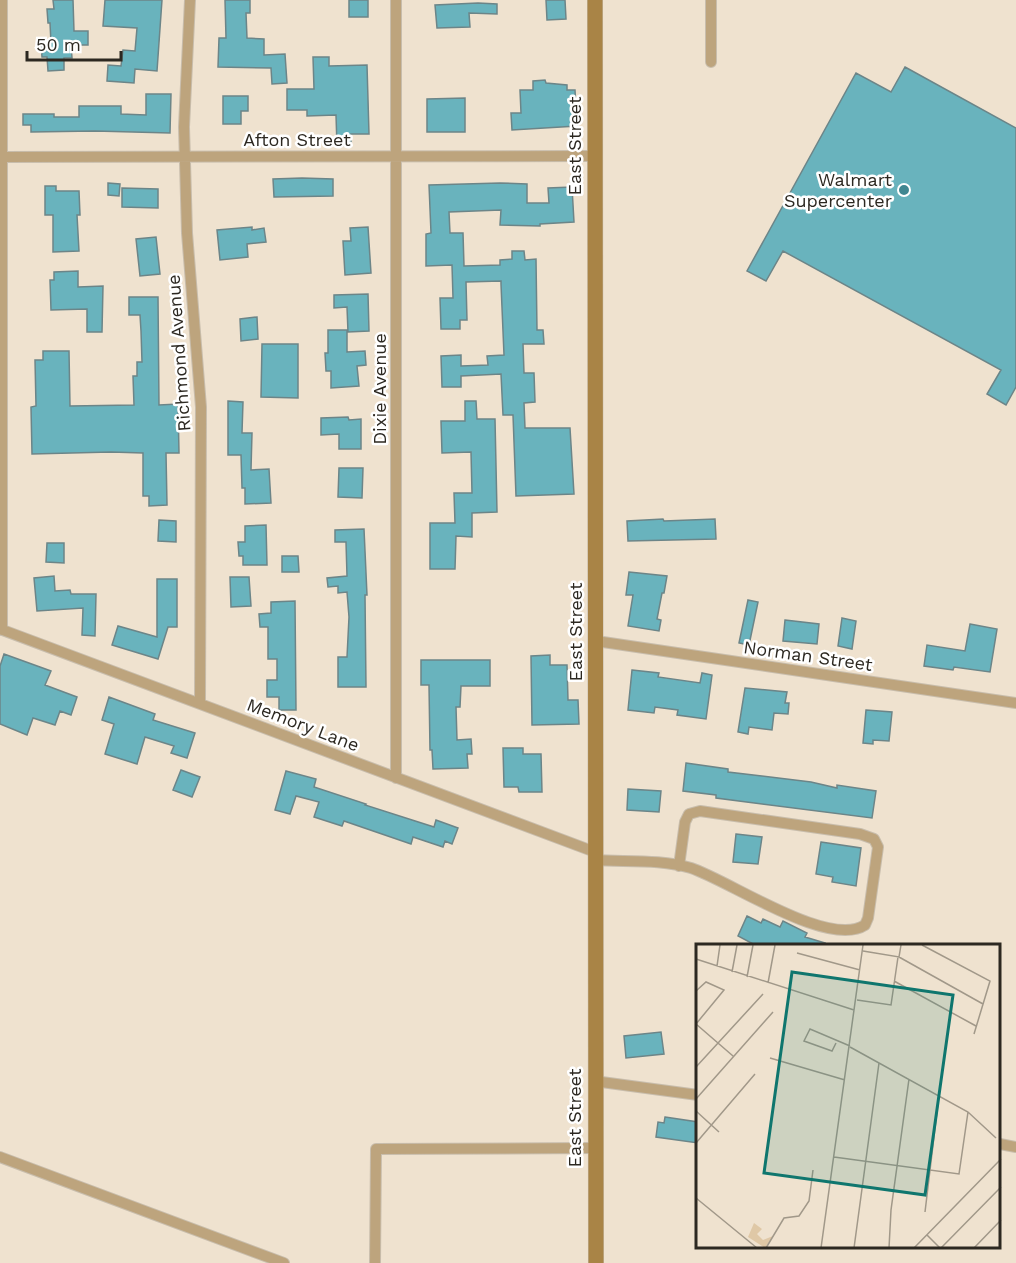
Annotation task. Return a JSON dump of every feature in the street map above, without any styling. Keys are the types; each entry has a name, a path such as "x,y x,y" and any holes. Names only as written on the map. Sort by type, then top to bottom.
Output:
{"street":[{"path":"1,629 2,0"},
{"name":"Richmond Avenue","path":"190,0 185,157 188,233 201,406 200,704"},
{"name":"Dixie Avenue","path":"396,0 396,778"},
{"name":"East Street","path":"595,0 594,1081 596,1263"},
{"path":"711,0 711,62"},
{"name":"Afton Street","path":"1,157 594,156"},
{"name":"Memory Lane","path":"1,629 396,778 595,856 691,868 814,925 854,930 865,925 868,918 878,847 874,839 860,834 700,811 692,812 685,822 679,866"},
{"name":"Norman Street","path":"596,641 1016,703"},
{"path":"594,1081 696,1095"},
{"path":"1001,1144 1016,1147"},
{"path":"375,1263 376,1149 595,1148"},
{"path":"0,1157 284,1263"}],"building":[{"path":"53,0 73,0 74,31 88,31 88,45 71,45 72,58 64,58 64,70 48,71 47,57 42,57 41,44 51,43 47,9 54,9"},
{"path":"105,0 162,0 157,71 135,69 134,83 107,81 108,65 121,66 123,50 135,51 137,28 103,26"},
{"path":"225,0 250,0 250,13 246,13 247,38 264,39 264,55 285,54 287,83 272,84 271,68 218,67 219,38 226,38"},
{"path":"349,0 368,0 368,17 349,17"},
{"path":"546,0 565,0 566,19 547,20"},
{"path":"497,4 497,14 469,13 470,27 437,28 435,5"},
{"path":"313,57 329,57 329,66 367,65 369,134 351,134 351,145 337,146 336,115 307,116 307,110 287,110 287,89 314,89"},
{"name":"Walmart Supercenter","path":"905,67 1016,128 1016,387 1006,405 987,394 1001,370 783,251 766,281 747,271 856,73 891,92"},
{"path":"545,80 546,83 567,85 567,90 575,90 577,126 512,130 511,113 521,113 520,90 533,90 533,81"},
{"path":"146,94 171,94 170,133 31,132 31,125 23,125 23,114 79,117 79,106 121,106 121,114 146,115"},
{"path":"223,96 248,96 248,111 241,111 241,124 223,124"},
{"path":"465,98 465,132 427,132 427,99"},
{"path":"273,179 333,179 333,196 274,197"},
{"path":"108,183 120,184 119,196 108,195"},
{"path":"527,184 527,203 549,203 548,188 572,187 574,222 540,224 540,226 500,225 501,210 449,212 450,233 463,233 464,266 500,265 500,260 512,259 512,251 524,251 525,260 536,259 537,330 543,330 544,344 523,344 524,373 534,373 535,402 524,403 525,428 570,428 574,494 516,496 513,415 503,415 501,374 461,376 461,387 442,387 441,356 461,355 461,366 488,365 487,356 504,355 501,281 466,282 467,320 460,320 460,329 441,329 440,298 453,298 452,265 426,266 426,234 431,233 429,185"},
{"path":"45,186 56,186 56,191 79,191 80,215 77,215 79,251 53,252 53,215 45,215"},
{"path":"122,188 158,189 158,208 122,207"},
{"path":"252,227 252,230 264,228 266,242 247,244 248,257 220,260 217,230"},
{"path":"368,227 371,273 345,275 343,241 351,241 350,228"},
{"path":"156,237 160,274 140,276 136,239"},
{"path":"78,271 78,287 103,286 102,332 87,332 87,309 51,310 50,280 54,280 54,272"},
{"path":"368,294 369,331 348,332 347,307 334,308 334,295"},
{"path":"129,297 158,297 159,405 178,404 179,453 166,453 167,505 149,506 149,496 143,496 143,453 32,454 31,407 36,406 35,360 43,360 43,351 69,351 70,406 134,405 133,376 137,376 137,362 142,362 141,331 140,315 129,315"},
{"path":"257,317 258,339 241,341 240,319"},
{"path":"328,330 347,330 347,352 365,351 366,365 357,366 359,386 331,388 331,371 326,371 325,353 328,353"},
{"path":"262,344 298,344 298,398 261,397"},
{"path":"228,401 243,402 242,433 252,433 251,470 269,469 271,503 245,504 241,455 228,455"},
{"path":"465,401 476,401 477,419 495,419 497,512 472,513 472,537 456,536 455,569 430,569 430,523 455,523 454,493 472,493 471,452 442,453 441,421 465,421"},
{"path":"348,417 349,420 361,419 361,449 339,449 339,434 321,435 321,418"},
{"path":"339,468 363,468 362,498 338,497"},
{"path":"663,519 664,521 715,519 716,539 628,541 627,521"},
{"path":"159,520 176,521 176,542 158,541"},
{"path":"266,525 267,565 243,565 243,556 239,556 238,542 245,542 245,526"},
{"path":"364,529 367,595 365,595 366,687 338,687 338,657 347,657 349,617 347,592 338,593 338,586 328,587 327,578 347,576 346,542 335,542 335,530"},
{"path":"47,543 64,543 64,563 46,562"},
{"path":"282,556 298,556 299,572 282,572"},
{"path":"629,572 667,576 657,619 661,620 659,631 628,626 633,595 626,595"},
{"path":"54,576 55,591 70,590 71,594 96,594 95,636 82,635 83,608 37,611 34,578"},
{"path":"230,577 249,577 251,606 231,607"},
{"path":"157,579 177,579 177,627 168,627 158,659 112,645 118,626 157,637"},
{"path":"748,600 758,602 749,645 739,643"},
{"path":"295,601 296,710 279,710 279,697 267,697 267,680 277,680 277,659 268,659 268,627 260,627 259,614 271,613 271,602"},
{"path":"842,618 856,621 852,649 838,646"},
{"path":"785,620 819,624 817,644 783,641"},
{"path":"970,624 997,629 990,672 924,666 927,645 965,651"},
{"path":"4,654 51,671 45,685 77,697 71,715 60,711 55,725 33,718 27,735 0,724 0,666"},
{"path":"550,655 550,665 567,665 568,700 578,700 579,724 532,725 531,656"},
{"path":"421,660 490,660 490,686 461,686 460,707 456,707 457,740 471,739 472,754 467,754 468,768 433,769 432,750 430,750 429,685 421,685"},
{"path":"632,670 659,673 658,677 700,683 702,673 712,675 706,719 677,715 678,710 655,707 654,713 628,710"},
{"path":"745,688 787,692 785,703 789,703 788,714 774,713 772,730 749,727 748,734 738,732"},
{"path":"109,697 155,714 153,720 195,733 187,758 171,753 174,746 145,737 137,764 105,754 114,724 102,720"},
{"path":"866,710 892,712 889,741 873,740 873,744 863,743"},
{"path":"503,748 523,748 523,754 541,754 542,792 519,792 518,787 504,787"},
{"path":"686,763 728,769 728,772 811,782 837,788 837,785 876,791 872,818 716,798 716,795 683,791"},
{"path":"181,770 200,777 192,797 173,790"},
{"path":"286,771 316,779 314,787 365,805 434,827 436,820 458,828 452,844 445,841 443,847 413,837 411,844 344,821 342,826 314,817 319,802 296,796 290,814 275,810"},
{"path":"628,789 661,791 659,812 627,810"},
{"path":"736,834 762,837 758,864 733,862"},
{"path":"821,842 861,848 856,886 832,882 833,877 816,874"},
{"path":"747,916 761,923 763,919 780,927 783,921 807,933 805,937 825,943 753,944 738,936"},
{"path":"661,1032 664,1054 626,1058 624,1036"},
{"path":"665,1117 696,1122 696,1143 656,1137 658,1122 664,1123"}],"place":[{"name":"Walmart Supercenter","path":"904,190"}]}
